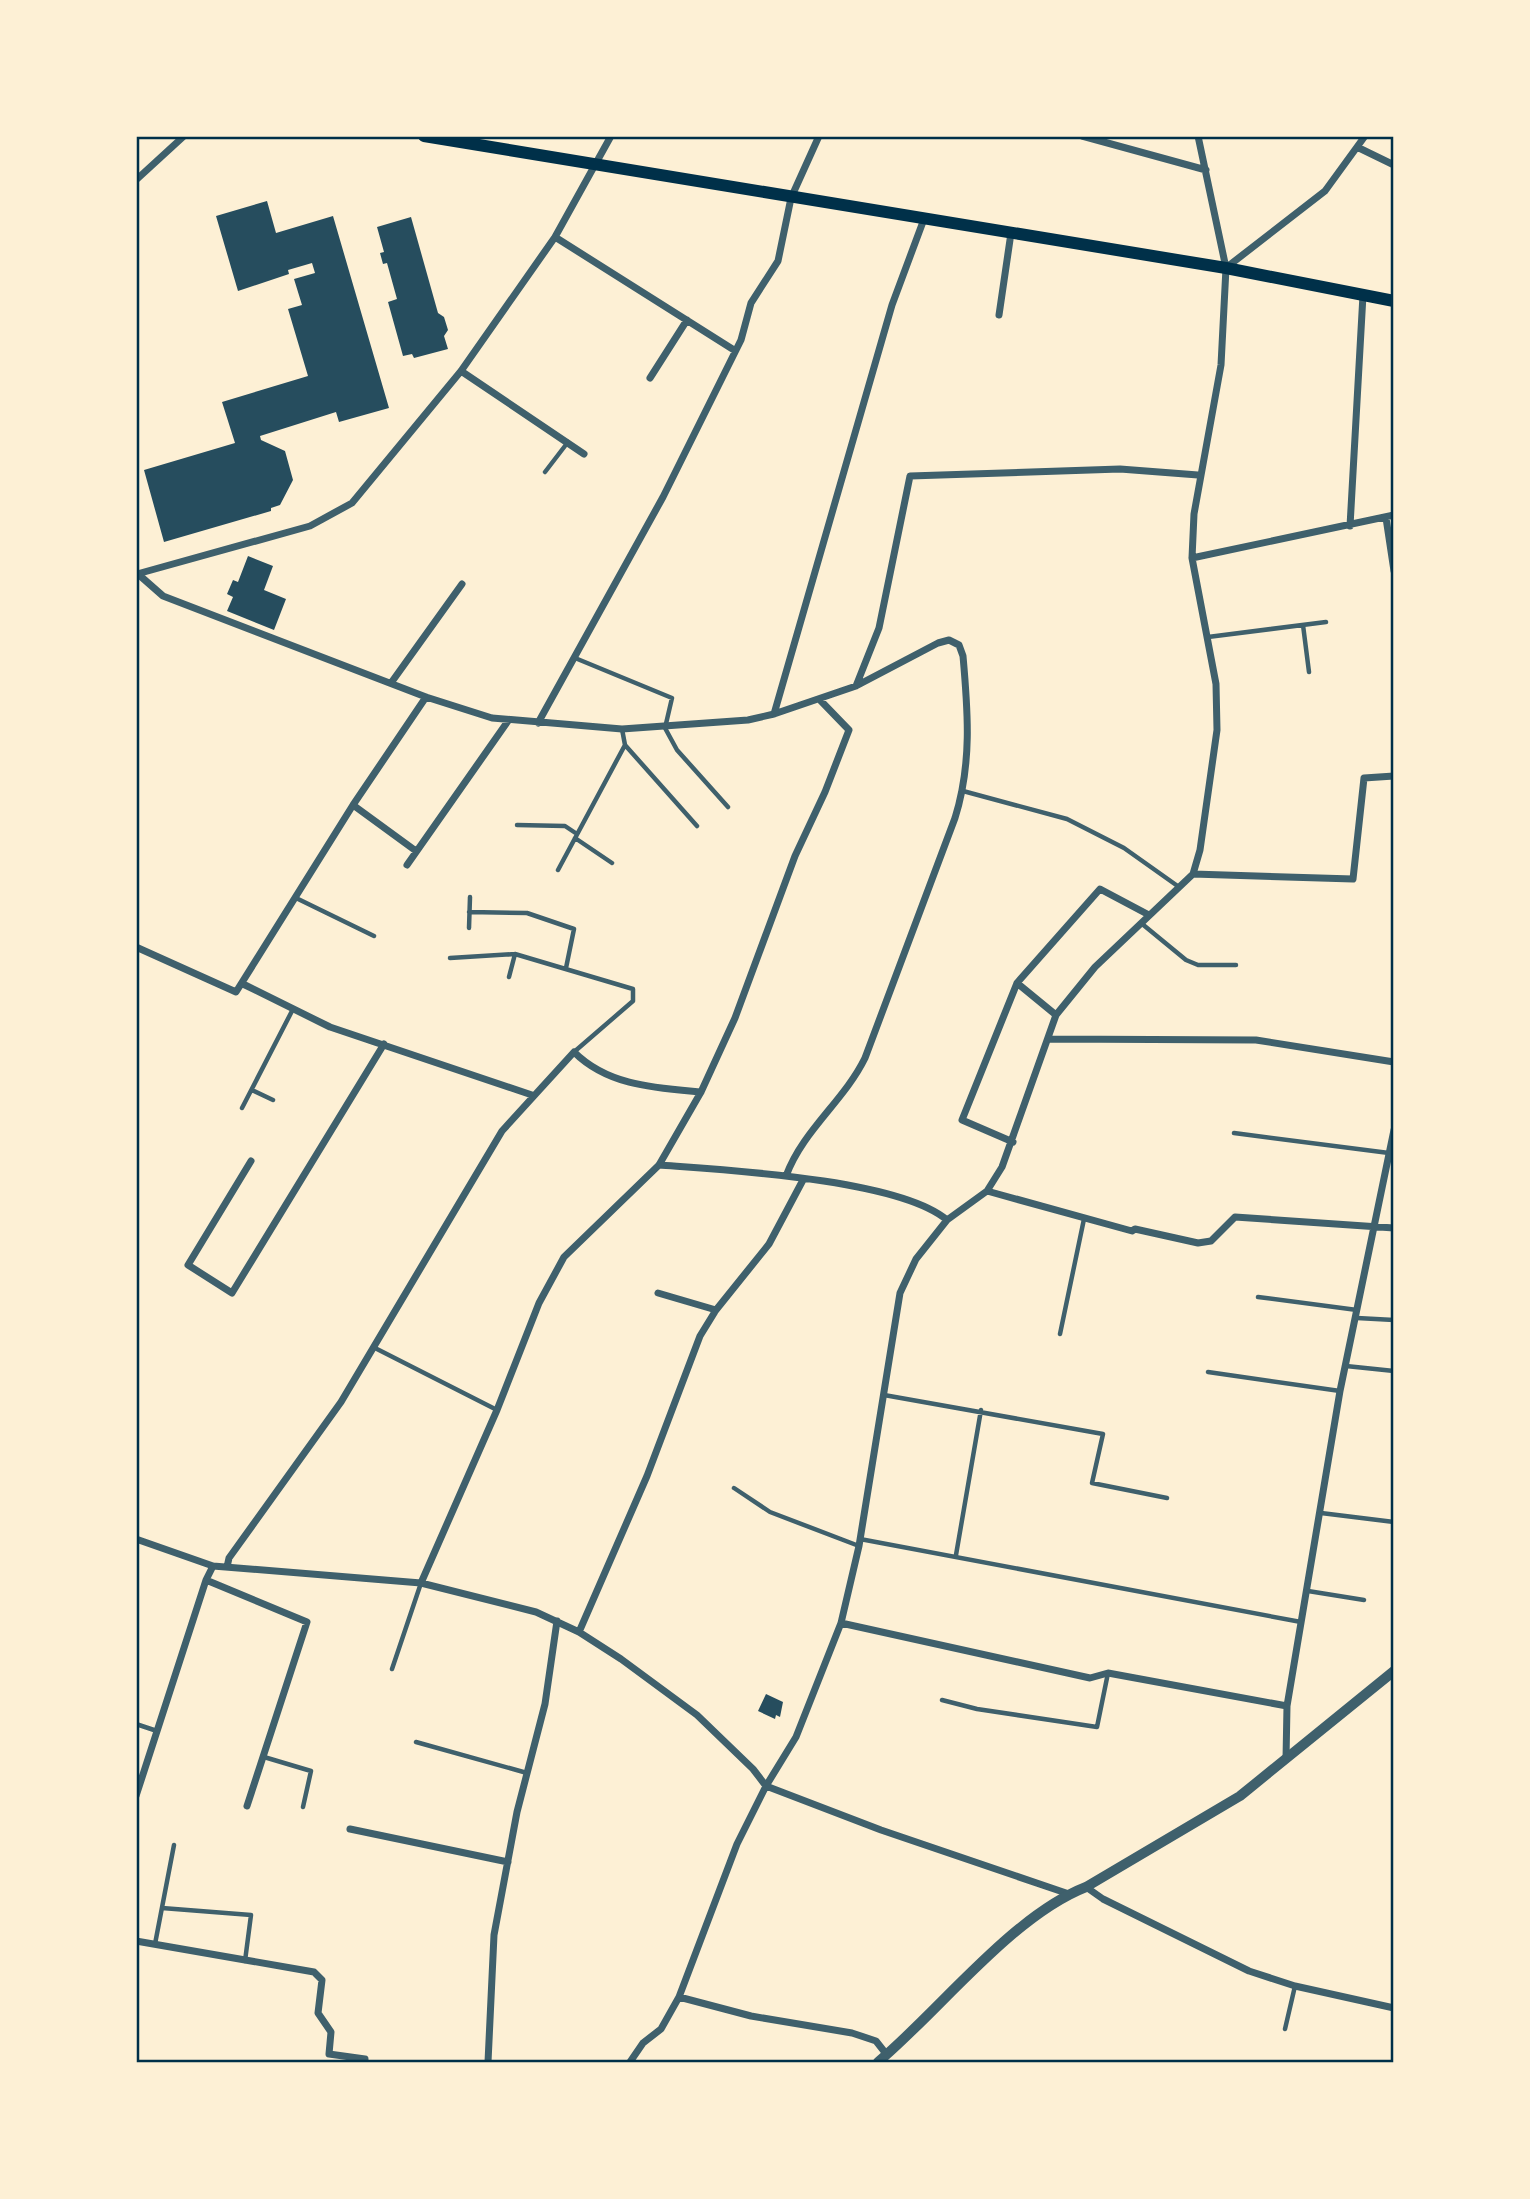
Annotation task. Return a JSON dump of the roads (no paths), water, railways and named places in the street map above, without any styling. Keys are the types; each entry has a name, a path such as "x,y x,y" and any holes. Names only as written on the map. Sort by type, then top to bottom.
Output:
{"main road":[{"path":"424,136 593,166 1226,268 1394,301"}],"street":[{"path":"136,180 184,136"},
{"path":"137,574 310,526 352,503 461,371 555,237 611,136"},
{"path":"537,723 663,497 741,340 751,303 778,261 791,198 819,136"},
{"path":"1082,136 1206,170"},
{"path":"631,2063 643,2043 661,2029 679,1997 737,1844 766,1786 796,1737 841,1623 860,1542 900,1293 916,1258 947,1220 987,1191 1013,1142 1056,1016 1095,967 1193,874 1200,850 1217,730 1216,684 1192,558 1198,475 1221,365 1226,268 1198,136"},
{"path":"1226,268 1304,211 1325,191 1359,148 1365,136"},
{"path":"1359,148 1394,165"},
{"path":"774,714 892,305 924,219"},
{"path":"999,315 1011,233"},
{"path":"555,237 734,350"},
{"path":"1350,526 1363,296"},
{"path":"650,378 687,320"},
{"path":"461,371 584,454"},
{"path":"856,686 879,628 910,476 1120,469 1198,475"},
{"path":"1192,558 1390,516 1394,571"},
{"path":"137,574 163,596 391,683 508,720 537,723 622,729 748,720 820,700 856,686 938,643 949,640 959,645 963,656 969,715 963,791 865,1058 852,1084 828,1108 793,1158 786,1176"},
{"path":"391,683 462,584"},
{"path":"136,947 236,992 353,805 426,696"},
{"path":"421,1583 497,1410 539,1303 564,1257 659,1165 701,1093 735,1018 795,856 849,730 820,700"},
{"path":"407,866 508,720"},
{"path":"1193,874 1353,879 1364,778 1394,776"},
{"path":"353,805 416,851"},
{"path":"1013,1142 962,1120 1017,983 1100,889 1149,915"},
{"path":"1017,983 1056,1016"},
{"path":"243,984 292,1011 532,1095"},
{"path":"1048,1039 1256,1040 1394,1062"},
{"path":"251,1161 188,1265 232,1293 384,1044"},
{"path":"227,1567 229,1558 341,1402 502,1130 574,1052 583,1061 630,1085 701,1093"},
{"path":"1286,1759 1287,1706 1340,1391 1394,1130"},
{"path":"659,1165 845,1183 935,1210 947,1220"},
{"path":"579,1632 647,1476 700,1336 716,1310 756,1262 803,1180"},
{"path":"987,1191 1084,1219 1198,1243 1211,1241 1235,1217 1374,1229 1394,1228"},
{"path":"658,1293 716,1310"},
{"path":"136,1539 214,1566 421,1583 468,1593 557,1621 579,1632 697,1714 753,1769 766,1786 881,1830 1069,1894"},
{"path":"136,1797 206,1580 214,1566"},
{"path":"206,1580 307,1622 247,1806"},
{"path":"488,2063 494,1935 527,1773 545,1704 557,1621"},
{"path":"841,1623 1090,1678 1108,1673 1287,1706"},
{"path":"878,2063 1014,1934 1069,1894 1086,1887 1240,1796 1394,1671"},
{"path":"350,1829 508,1862"},
{"path":"1086,1887 1103,1899 1226,1961 1295,1986 1394,2008"},
{"path":"136,1941 314,1972 322,1980 318,2013 331,2032 329,2053 366,2059 365,2063"},
{"path":"679,1997 751,2016 852,2033 876,2041 887,2054"}],"lane":[{"path":"545,472 568,442"},
{"path":"1208,637 1326,622"},
{"path":"1303,625 1308,672"},
{"path":"574,658 672,698 665,728 677,750 728,807"},
{"path":"622,729 625,745 697,826"},
{"path":"558,870 625,745"},
{"path":"963,791 1067,819 1124,848 1180,887"},
{"path":"517,825 565,826 612,863"},
{"path":"468,928 470,897"},
{"path":"296,898 374,936"},
{"path":"469,912 527,913 574,929 566,968"},
{"path":"1140,923 1186,960 1198,965 1236,965"},
{"path":"509,977 515,954"},
{"path":"450,958 515,954 633,989 633,1002 574,1052"},
{"path":"242,1108 292,1011"},
{"path":"252,1090 272,1100"},
{"path":"1234,1133 1389,1153"},
{"path":"1060,1334 1084,1219"},
{"path":"1258,1297 1394,1320"},
{"path":"373,1347 497,1410"},
{"path":"1346,1366 1394,1371"},
{"path":"1208,1372 1340,1391"},
{"path":"884,1395 981,1410 1038,1424 1103,1434 1092,1483 1167,1498"},
{"path":"956,1555 981,1410"},
{"path":"734,1488 770,1512 860,1542 956,1555 1302,1622"},
{"path":"1321,1513 1394,1522"},
{"path":"392,1669 421,1583"},
{"path":"1308,1591 1364,1600"},
{"path":"942,1700 977,1709 1097,1727 1108,1673"},
{"path":"136,1724 157,1731"},
{"path":"416,1742 527,1773"},
{"path":"263,1757 311,1771 303,1807"},
{"path":"155,1945 174,1845"},
{"path":"162,1908 251,1915 245,1961"},
{"path":"1285,2029 1295,1986"}]}
